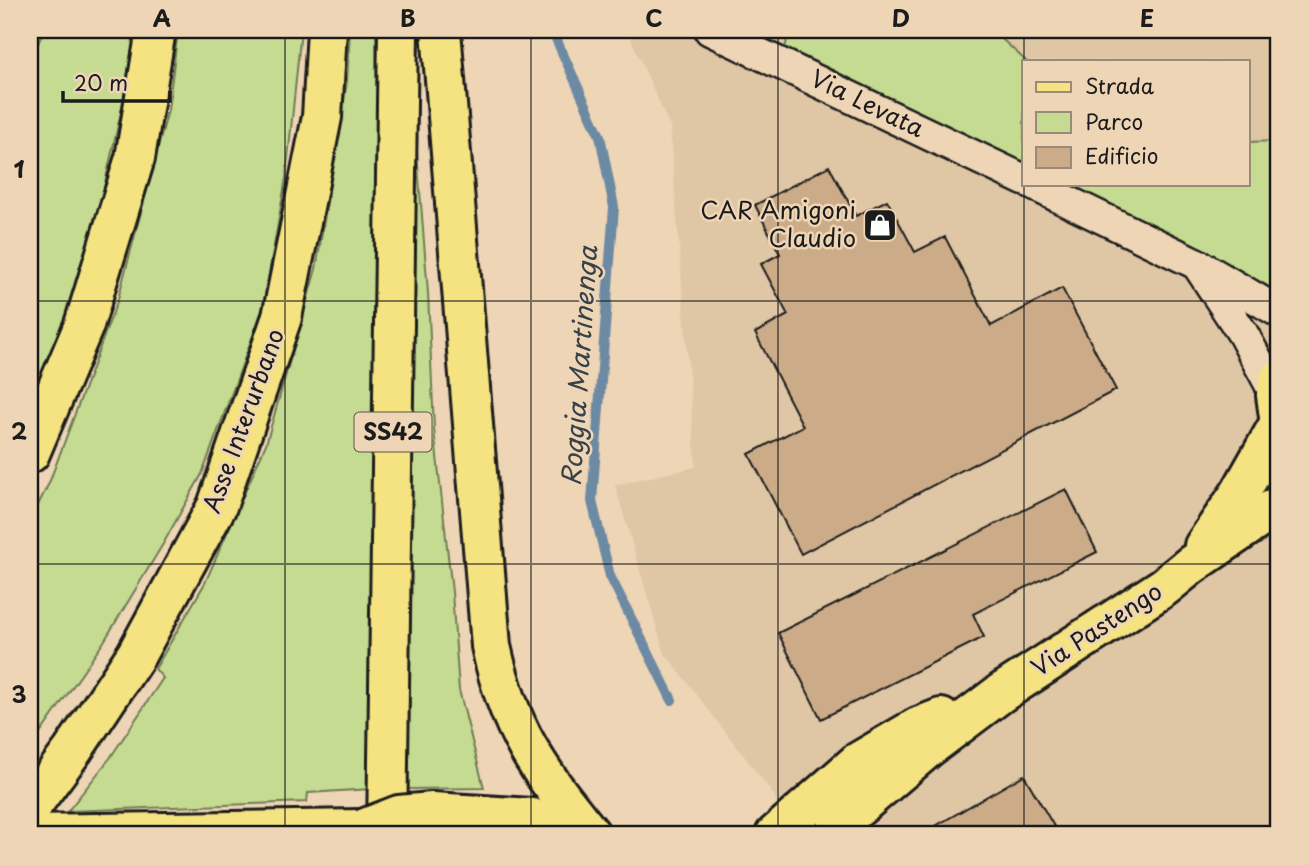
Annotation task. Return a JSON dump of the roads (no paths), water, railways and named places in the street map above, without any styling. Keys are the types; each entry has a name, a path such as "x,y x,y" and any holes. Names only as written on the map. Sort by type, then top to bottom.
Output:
{"main road":[{"path":"30,453 84,325 135,158 156,30"},
{"name":"Asse Interurbano","path":"30,808 73,750 136,655 217,506 282,317 322,117 327,30"},
{"name":"SS42","path":"368,833 398,30"},
{"path":"441,30 491,646 499,684 512,719 539,769 591,835"},
{"name":"Via Pastengo","path":"1191,565 1240,493 1278,404"},
{"name":"Via Pastengo","path":"833,835 841,822 928,748 1001,693 1164,587 1191,565 1279,505"},
{"name":"Via Pastengo","path":"775,835 859,762 918,727 1001,693"},
{"path":"30,834 368,833 399,815 432,812 532,818 573,835"}],"street":[{"name":"Via Levata","path":"709,30 751,38 1022,179"},
{"path":"1036,186 1197,264 1279,312"},
{"path":"1197,264 1253,350 1278,404"}],"waterway":[{"name":"Roggia Martinenga","path":"552,30 600,136 614,207 592,501 610,576 672,700"}],"place":[{"name":"CAR Amigoni Claudio","path":"880,225"}]}
